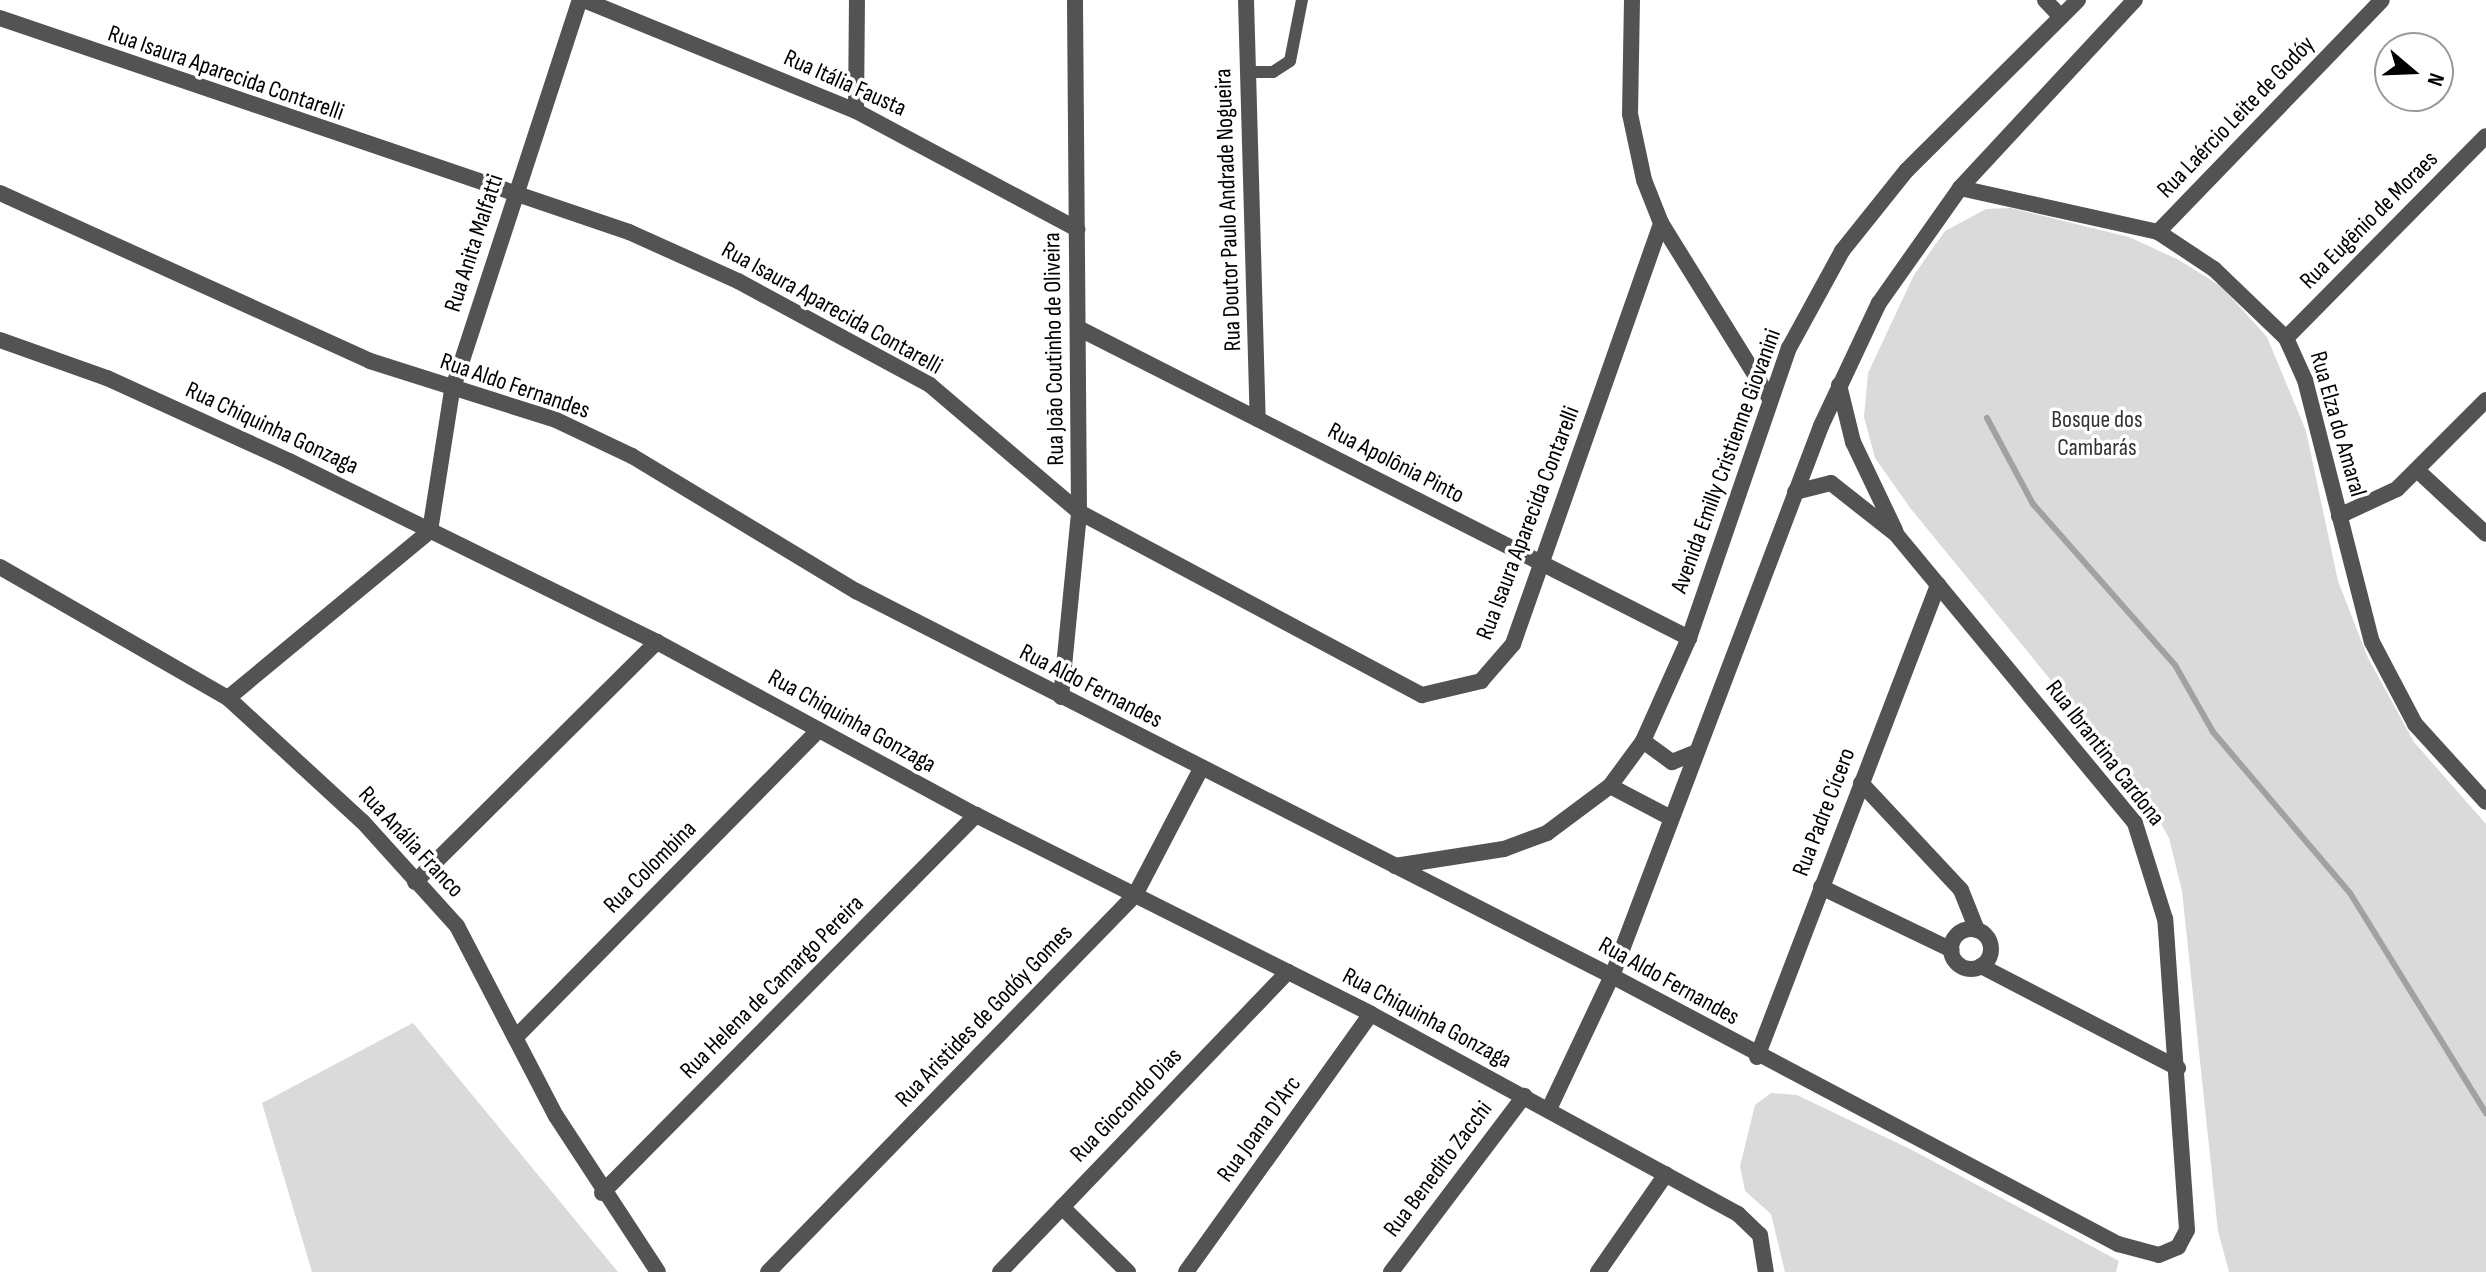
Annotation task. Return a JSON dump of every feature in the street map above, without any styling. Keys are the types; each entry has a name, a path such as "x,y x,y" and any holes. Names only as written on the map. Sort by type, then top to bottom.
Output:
{"street":[{"name":"Rua Itália Fausta","path":"582,0 856,111 1077,229"},
{"name":"Rua Anita Malfatti","path":"430,531 452,391 514,194 582,0"},
{"path":"856,111 857,0"},
{"name":"Rua João Coutinho de Oliveira","path":"1061,697 1079,512 1082,330 1077,229 1075,0"},
{"name":"Rua Doutor Paulo Andrade Nogueira","path":"1246,0 1258,419"},
{"path":"1632,0 1635,150 1661,223 1770,399"},
{"path":"2045,0 2061,17"},
{"name":"Avenida Emilly Cristienne Giovanini","path":"1395,866 1504,849 1547,833 1610,786 1643,741 1689,638 1770,399 1816,296 1870,213 2078,0"},
{"path":"1549,1109 1612,976 1669,817 1839,385 1902,266 1960,188 2135,0"},
{"name":"Rua Laércio Leite de Godóy","path":"2158,232 2382,0"},
{"name":"Rua Isaura Aparecida Contarelli","path":"0,18 629,232 738,281 930,385 1079,512 1422,695 1465,689 1497,665 1542,566 1661,223"},
{"name":"Rua Eugênio de Moraes","path":"2286,338 2486,136"},
{"name":"Rua Elza do Amaral","path":"1960,188 2158,232 2214,269 2286,338 2305,380 2339,516 2358,609 2388,675 2432,748 2486,802"},
{"name":"Rua Aldo Fernandes","path":"0,193 267,316 452,391 556,420 632,456 856,591 1612,976 1757,1057 2147,1254"},
{"name":"Rua Apolônia Pinto","path":"1082,330 1689,638"},
{"name":"Rua Chiquinha Gonzaga","path":"0,340 220,428 657,642 976,815 1371,1014 1549,1109 1750,1223 1760,1235 1766,1272"},
{"name":"Rua Ibrantina Cardona","path":"1839,385 1853,442 1897,535"},
{"path":"2339,516 2377,502 2417,470 2486,400"},
{"path":"2417,470 2486,534"},
{"name":"Rua Ibrantina Cardona","path":"1795,492 1831,483 1897,535 2135,823 2148,848 2165,919 2178,1068 2187,1230 2169,1253 2147,1254"},
{"path":"228,698 430,531"},
{"name":"Rua Anália Franco","path":"0,567 228,698 318,778 457,926 602,1193 658,1272"},
{"name":"Rua Padre Cícero","path":"1757,1057 1938,585"},
{"path":"415,882 657,642"},
{"name":"Rua Colombina","path":"516,1037 819,730"},
{"path":"1643,741 1672,762 1694,753"},
{"name":"Rua Aristides de Godóy Gomes","path":"768,1272 1135,895 1201,769"},
{"path":"1861,783 1961,890 1977,930 1991,950 1981,966"},
{"path":"1610,786 1669,817"},
{"name":"Rua Helena de Camargo Pereira","path":"602,1193 976,815"},
{"path":"1821,887 1952,950 1962,966 1981,966 2178,1068"},
{"path":"1952,950 1959,933 1977,930"},
{"name":"Rua Giocondo Dias","path":"1000,1272 1288,972"},
{"name":"Rua Joana D'Arc","path":"1186,1272 1371,1014"},
{"name":"Rua Benedito Zacchi","path":"1391,1272 1524,1096"},
{"path":"1598,1272 1666,1174"},
{"path":"1062,1207 1128,1272"}],"lane":[{"path":"1248,72 1273,72 1290,61 1302,0"}],"green space":[{"name":"Bosque dos Cambarás","path":"2011,208 2129,237 2179,260 2222,287 2267,337 2306,431 2338,581 2368,658 2414,742 2486,824 2486,1272 2229,1272 2218,1231 2182,891 2169,838 2147,798 1911,509 1875,458 1864,417 1868,373 1914,275 1945,231 1986,209"},
{"path":"413,1023 618,1272 312,1272 262,1103"},
{"path":"1771,1093 1797,1095 1912,1150 2119,1261 2116,1272 1785,1272 1771,1214 1745,1191 1740,1166 1755,1105"}],"waterway":[{"path":"1987,418 2033,504 2175,665 2213,732 2350,893 2486,1113"}]}
